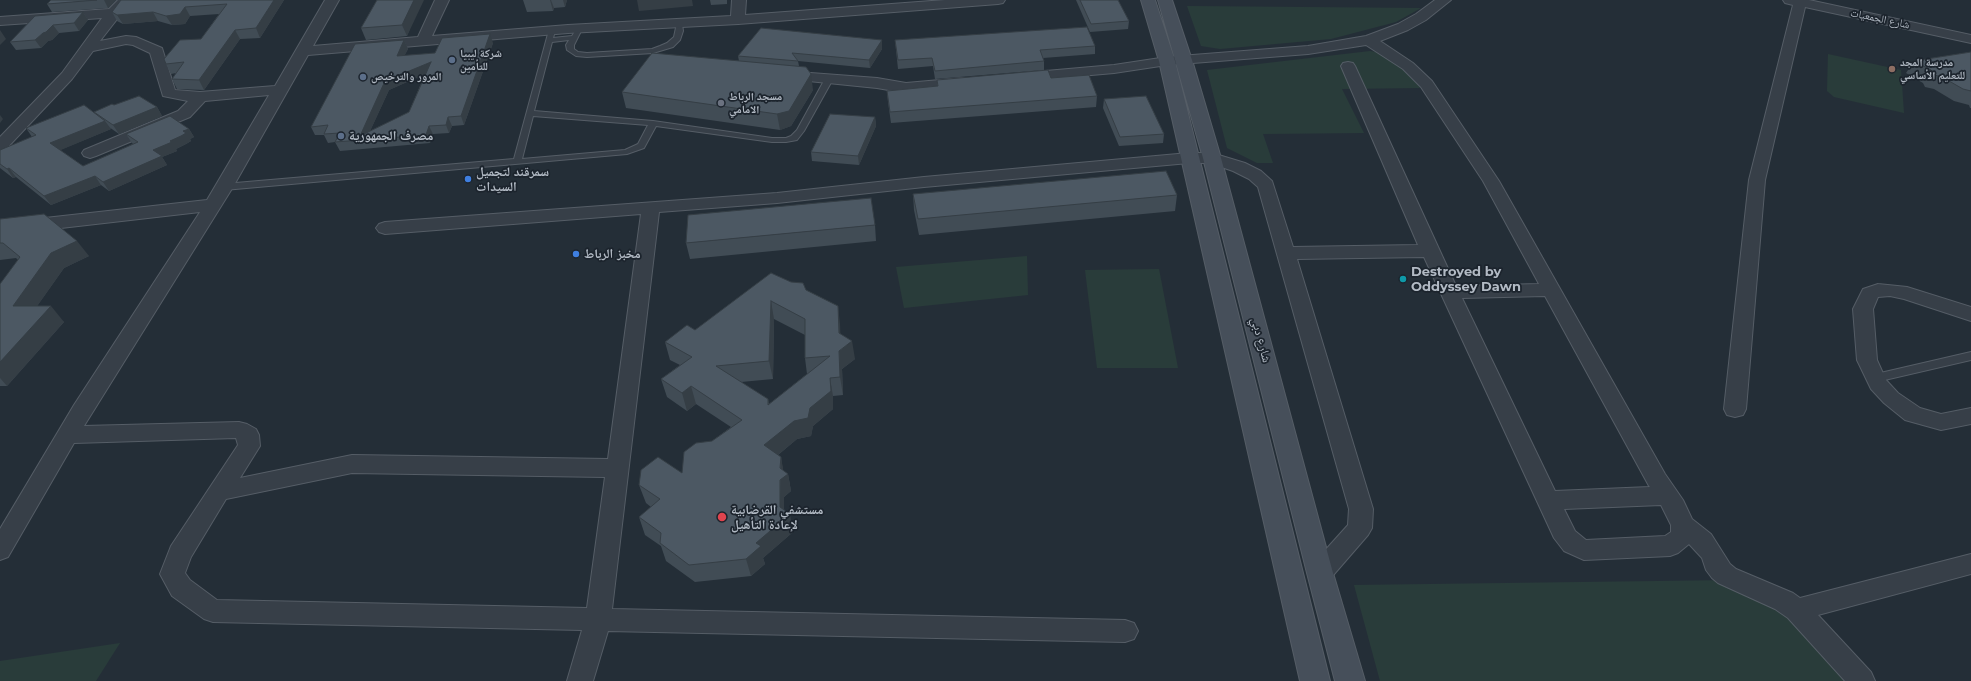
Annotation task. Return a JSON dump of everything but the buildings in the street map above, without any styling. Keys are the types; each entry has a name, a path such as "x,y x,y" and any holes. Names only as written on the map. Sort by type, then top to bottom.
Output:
{"street":[{"path":"0,146 67,76 90,47 113,13 125,0"},
{"path":"0,550 68,435 224,187 332,0"},
{"path":"423,41 442,0"},
{"path":"738,20 739,0"},
{"path":"303,51 423,41 576,34 679,24 998,0"},
{"name":"شارع دبي","path":"1148,0 1176,61 1212,158 1274,391 1320,573 1350,681"},
{"name":"شارع دبي","path":"1165,0 1176,61 1190,158 1316,681"},
{"path":"1006,79 1114,69 1176,61 1308,50 1370,40 1421,17 1444,0"},
{"path":"1735,409 1758,180 1795,1"},
{"name":"شارع الجمعيات","path":"1795,1 1971,39"},
{"path":"1822,7 1841,16 1864,23 1971,46"},
{"path":"0,21 113,13"},
{"path":"90,47 126,40 136,41 157,51 168,93 179,96 200,98 279,90"},
{"path":"1370,40 1408,66 1427,84 1491,181 1683,525 1703,542 1713,555 1715,563 1720,571 1727,576 1784,601 1797,610 1862,681"},
{"path":"1348,66 1430,251 1566,538 1572,544 1584,550 1670,546 1682,536 1683,525"},
{"path":"770,73 877,83 906,88 975,82"},
{"path":"90,153 184,114 200,98"},
{"path":"385,228 777,198 924,182 1190,158 1212,158 1239,167 1255,175 1266,185 1361,509 1360,528 1320,573"},
{"path":"0,228 212,205"},
{"path":"580,681 598,620 651,207"},
{"path":"1286,253 1430,251"},
{"path":"1449,292 1552,290"},
{"path":"1971,314 1907,293 1878,290 1870,293 1863,309 1867,360 1878,384 1891,398 1913,414 1941,422 1971,416"},
{"path":"68,435 239,430 248,435 249,446 180,553 172,574 182,588 213,611 1125,631"},
{"path":"219,491 352,464 618,468"},
{"path":"1548,500 1668,496"},
{"path":"1797,610 1971,564"}],"lane":[{"path":"576,34 570,45 571,50 576,54 587,56 653,51 674,42 679,31 679,24"},
{"path":"517,162 550,35"},
{"path":"530,113 653,123 772,140 786,140 794,138 800,131 829,79"},
{"path":"224,187 633,151 644,142 653,123"},
{"path":"1876,378 1971,356"}],"green space":[{"path":"1187,6 1421,8 1396,22 1331,39 1220,49 1201,46"},
{"path":"1370,51 1382,53 1413,76 1420,88 1342,89 1364,133 1263,134 1273,163 1257,163 1227,148 1207,70"},
{"path":"1828,54 1901,70 1904,113 1834,97 1827,91"},
{"path":"1027,256 1028,295 904,308 896,267"},
{"path":"1159,269 1178,368 1097,368 1085,270"},
{"path":"1732,580 1781,602 1853,681 1380,681 1354,585"},
{"path":"120,643 96,681 0,681 0,661"}],"place":[{"name":"شركة ليبيا للتأمين","path":"452,60"},
{"name":"مدرسة المجد للتعليم الأساسي","path":"1892,69"},
{"name":"المرور والترخيص","path":"363,77"},
{"name":"مسجد الرباط الامامي","path":"721,103"},
{"name":"مصرف الجمهورية","path":"341,136"},
{"name":"سمرقند لتجميل السيدات","path":"468,179"},
{"name":"مخبز الرباط","path":"576,254"},
{"name":"Destroyed by Oddyssey Dawn","path":"1403,279"},
{"name":"مستشفي القرضابية لإعادة التأهيل","path":"722,517"}]}
